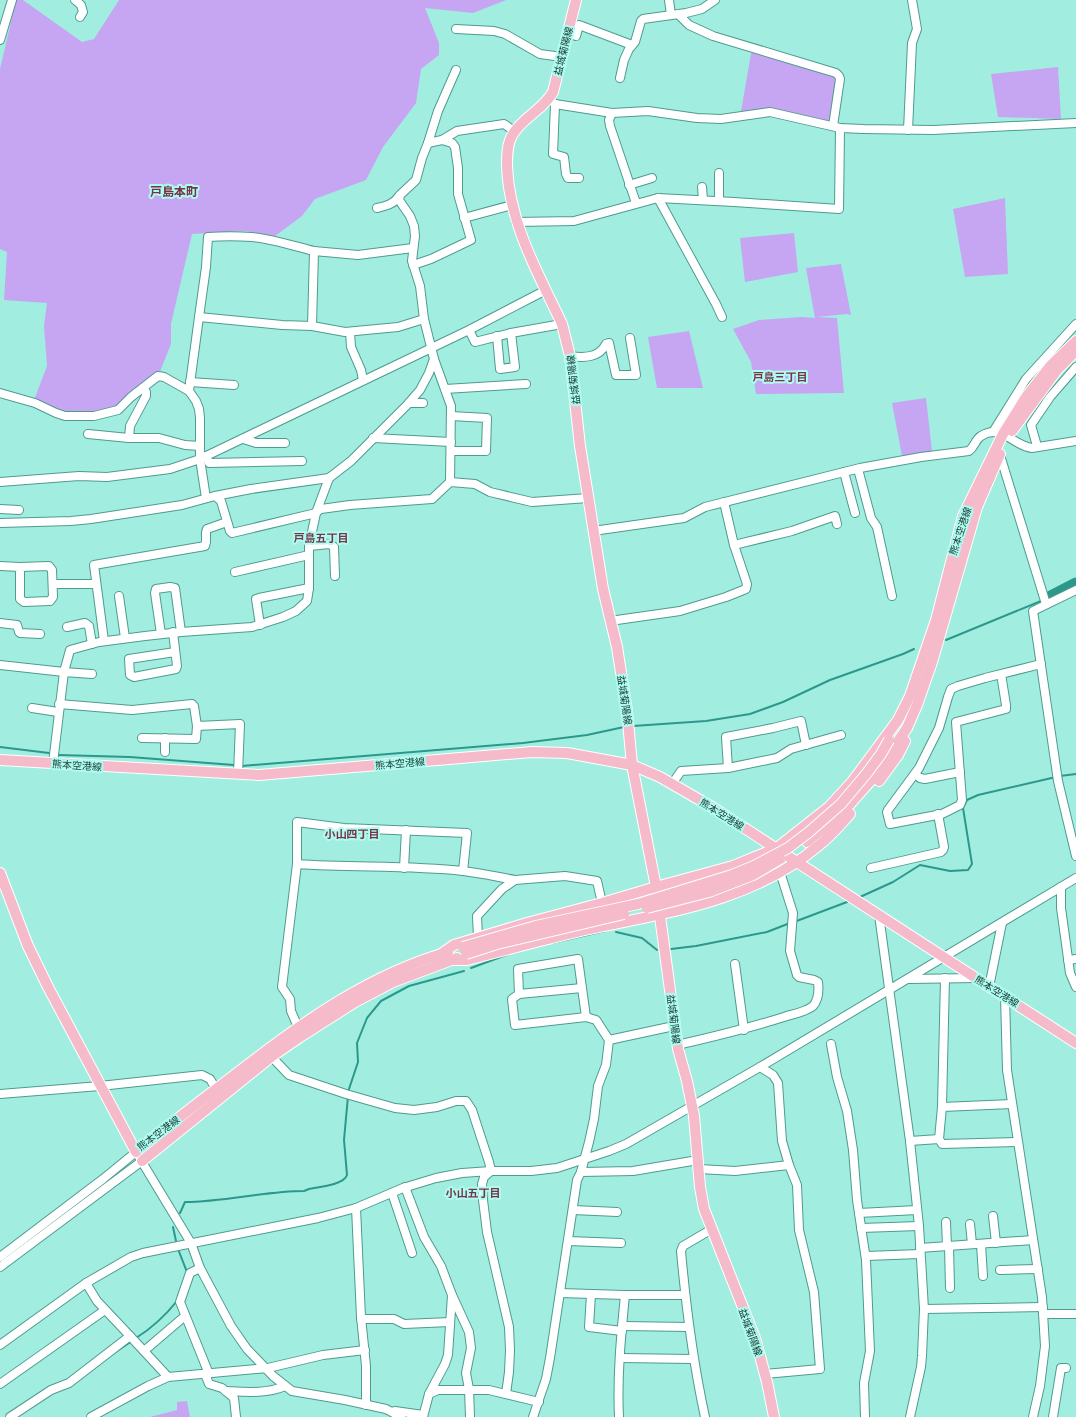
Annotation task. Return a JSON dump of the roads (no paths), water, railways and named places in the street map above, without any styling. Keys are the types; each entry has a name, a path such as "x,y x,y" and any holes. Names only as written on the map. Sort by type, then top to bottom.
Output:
{"main road":[{"name":"益城菊陽線","path":"576,0 554,87 552,101 514,131 509,142 507,175 516,222 562,324 570,356 580,446 593,531 603,589 617,647 627,711 632,765 656,887 677,1045 692,1105 700,1187 704,1209 754,1338 765,1374 774,1417"},
{"name":"熊本空港線","path":"451,960 467,960 580,932 660,915 709,902 758,884 797,862 819,846 847,818 880,780 905,743 907,727 932,662 977,507 998,451 1001,434 1033,387 1076,341"},
{"name":"熊本空港線","path":"1001,434 1027,410 1057,370 1076,351"},
{"name":"熊本空港線","path":"442,954 454,945 527,923 733,866 777,848 829,807 852,782 897,721 910,696 936,620 963,516 998,451"},
{"name":"熊本空港線","path":"892,742 897,721"},
{"name":"熊本空港線","path":"139,1157 268,1054 298,1027 360,990 412,964 442,954 465,951 536,926 638,904 732,875 754,866 788,848 841,804 881,754 907,727"},
{"name":"熊本空港線","path":"0,760 259,775 532,752 567,753 632,765 672,784 712,807 1076,1043"},
{"name":"熊本空港線","path":"0,873 28,946 48,987 139,1157"},
{"name":"熊本空港線","path":"139,1157 170,1124 216,1089 268,1054 300,1037 355,1002 393,982 451,960 465,951"}],"street":[{"path":"0,40 12,0"},
{"path":"75,0 81,5 83,12 80,17"},
{"path":"516,222 574,221 658,198 839,209 837,127 839,76 836,73 713,36 689,25 675,14 669,0"},
{"path":"620,78 624,60 635,42 641,21 643,19 702,9 715,0"},
{"path":"908,130 912,43 917,29 912,0"},
{"path":"568,33 576,36 579,25 632,45"},
{"path":"456,29 494,31 505,34 540,54 562,57"},
{"path":"377,208 390,205 396,201 399,196 416,180 438,111 456,70"},
{"path":"579,178 567,177 564,157 553,154 552,101 612,113 648,111 721,120 770,112 837,127 908,130 1076,123"},
{"path":"612,113 610,118 610,126 636,204"},
{"path":"428,142 442,140 457,131 504,124 514,131"},
{"path":"413,265 431,259 471,240 458,194 458,168 455,147 452,143 442,140"},
{"path":"719,173 719,201"},
{"path":"629,185 652,178"},
{"path":"702,187 703,200"},
{"path":"215,496 221,501 230,531 232,533 316,513 321,509 432,499 450,482 451,406 434,359 424,319 420,286 413,265 415,236 414,226 410,216 399,200 399,196"},
{"path":"658,198 722,317"},
{"path":"464,218 512,204"},
{"path":"189,391 200,317 208,237 253,237 274,240 314,251 358,255 413,248"},
{"path":"312,326 314,251"},
{"path":"0,482 79,476 107,477 170,469 203,458 469,330 546,290"},
{"path":"200,317 282,325 312,326 340,332 398,327 424,319"},
{"path":"469,330 475,342 511,333 562,324"},
{"path":"1001,434 1026,379 1076,324"},
{"path":"350,332 351,347 361,370 363,380"},
{"path":"497,336 500,369 515,367 511,333"},
{"path":"570,356 580,358 599,353 602,352 607,344 616,374 636,375 630,338"},
{"path":"0,523 72,521 182,505 206,498 251,489 329,478 347,464 409,403 430,373 434,359"},
{"path":"1037,446 1031,425 1050,397 1076,367"},
{"path":"0,393 35,403 65,416 102,414 118,410 143,388 161,376 189,391 196,401 199,409 200,446 203,458 206,498"},
{"path":"190,382 234,385"},
{"path":"445,389 526,384"},
{"path":"129,438 130,426 146,394 143,388"},
{"path":"409,403 423,403"},
{"path":"451,416 487,418 486,451 451,451"},
{"path":"88,434 129,438 160,438 185,445 200,446"},
{"path":"593,531 684,518 705,507 844,472 909,459 969,450 975,446 977,439 983,435 1001,434 1026,447 1076,440"},
{"path":"373,438 451,442"},
{"path":"243,439 254,442 285,442"},
{"path":"998,451 1046,604"},
{"path":"203,458 209,463 302,461"},
{"path":"858,469 871,518 877,527 892,596"},
{"path":"844,472 855,513"},
{"path":"52,763 64,672 70,650 104,641 125,638 177,632 252,627 296,611 307,601 309,588 309,546 316,513 329,478"},
{"path":"450,482 475,484 490,492 532,502 588,498"},
{"path":"610,620 680,611 745,590 747,584 734,545 724,502"},
{"path":"0,509 19,510"},
{"path":"734,545 792,530 835,516 837,524"},
{"path":"104,641 94,565 205,546 207,541 207,529 227,522"},
{"path":"309,546 330,544 334,547 335,576"},
{"path":"235,572 309,555"},
{"path":"0,566 49,566 52,570 53,584 53,597 50,602 24,602 20,599 20,567"},
{"path":"53,584 96,584"},
{"path":"161,634 155,593 156,588 175,588 177,632 175,652 176,669 134,676 130,675 129,659 175,652"},
{"path":"260,625 256,600 259,598 309,588"},
{"path":"1076,590 1033,610 1057,778 1076,856"},
{"path":"119,596 125,638"},
{"path":"0,623 17,625 20,633 40,634"},
{"path":"67,627 85,623 89,626 92,644"},
{"path":"1000,674 1006,709 956,722 962,800 960,805 954,809 938,814 890,824 887,812 915,774 939,728 951,689 1000,674 1041,664"},
{"path":"0,665 92,674"},
{"path":"32,708 132,710 192,704 194,706 197,726 196,739 142,738"},
{"path":"728,768 726,738 801,721 806,745"},
{"path":"197,726 240,724 238,774"},
{"path":"672,784 681,770 728,768 777,758 791,749 842,735"},
{"path":"165,738 165,752"},
{"path":"915,774 920,778 925,779 960,772"},
{"path":"871,868 941,852 944,846 938,814"},
{"path":"298,1027 292,1011 290,999 282,988 297,864 297,822 344,828 467,833 463,871"},
{"path":"404,868 406,830"},
{"path":"297,864 335,867 463,871 515,880 565,876 597,881 602,903"},
{"path":"677,1045 744,1030 813,1006 818,996 818,982 799,977 797,975 790,951 793,913 780,872"},
{"path":"0,1345 86,1283 131,1257 143,1253 318,1218 356,1208 405,1187 436,1178 462,1173 525,1171 557,1168 585,1160 626,1144 760,1067 1076,878"},
{"path":"478,938 477,916 502,889 515,880"},
{"path":"1061,887 1061,908 1072,960 1070,972 1076,987"},
{"path":"879,915 910,1141 919,1226 924,1309 921,1367 910,1417"},
{"path":"990,987 1002,923"},
{"path":"518,994 518,969 578,959 586,1017"},
{"path":"735,964 744,1030"},
{"path":"945,978 942,1107 939,1139 942,1144 1017,1142"},
{"path":"907,979 976,978"},
{"path":"533,1417 546,1379 577,1180 585,1160 594,1119 598,1086 606,1065 609,1040 596,1020 586,1017 515,1025 512,999 518,994 582,988"},
{"path":"1005,996 1007,1070 1043,1310 1045,1346 1040,1386 1033,1417"},
{"path":"609,1040 674,1026"},
{"path":"830,1044 837,1077 847,1111 853,1150 859,1213 866,1256 870,1351 864,1383 865,1417"},
{"path":"268,1054 289,1075 348,1095 395,1108 414,1110 437,1107 456,1100 466,1101 472,1110 490,1162 491,1171"},
{"path":"760,1067 773,1075 778,1083 782,1141 789,1165 798,1185 799,1230 814,1292 820,1369 765,1374"},
{"path":"0,1094 100,1086 202,1075 210,1079 216,1089"},
{"path":"942,1107 1012,1104"},
{"path":"910,1141 939,1139"},
{"path":"139,1157 191,1243 200,1268 231,1326 248,1349 285,1386 292,1391 423,1416 429,1394 446,1360 449,1343 452,1295"},
{"path":"0,1257 103,1179 139,1157"},
{"path":"0,1267 139,1157"},
{"path":"581,1172 633,1171 698,1164 735,1171 789,1165"},
{"path":"491,1171 484,1177 482,1184 483,1200 487,1232 509,1327 510,1350 506,1394"},
{"path":"405,1187 424,1237 441,1266 469,1332 471,1348 466,1373 469,1389 470,1417"},
{"path":"392,1192 412,1253"},
{"path":"356,1208 361,1319 366,1366 366,1405"},
{"path":"572,1210 616,1212"},
{"path":"859,1213 917,1210"},
{"path":"993,1216 996,1243"},
{"path":"946,1222 950,1288"},
{"path":"970,1224 972,1244"},
{"path":"861,1228 919,1226"},
{"path":"704,1417 693,1359 684,1295 681,1251 683,1246 712,1230"},
{"path":"866,1256 920,1251 948,1246 1033,1240"},
{"path":"568,1241 603,1245 621,1242"},
{"path":"981,1244 983,1276"},
{"path":"200,1268 190,1273 180,1302 207,1374 209,1384 222,1388 234,1398 236,1417"},
{"path":"1000,1270 1038,1269"},
{"path":"86,1283 97,1301 168,1377"},
{"path":"560,1293 684,1295"},
{"path":"592,1294 589,1327 689,1327"},
{"path":"619,1417 618,1397 625,1295"},
{"path":"924,1309 1043,1310 1076,1314"},
{"path":"0,1384 105,1310"},
{"path":"144,1351 185,1316"},
{"path":"361,1319 394,1319 404,1324 450,1322"},
{"path":"10,1417 51,1390 69,1383 132,1339"},
{"path":"91,1417 148,1386 168,1377 268,1368 323,1355 365,1350"},
{"path":"620,1358 693,1359"},
{"path":"1053,1417 1061,1368"},
{"path":"226,1391 260,1392 278,1390 285,1386"},
{"path":"429,1394 438,1390 489,1390 539,1402"},
{"path":"386,1409 401,1417"}],"waterway":[{"path":"1047,598 1076,583"},
{"path":"946,640 1041,601"},
{"path":"633,726 706,721 750,714 783,702 830,680 914,649"},
{"path":"242,766 523,743 587,735 624,727"},
{"path":"0,747 49,753"},
{"path":"58,755 130,757 234,765"},
{"path":"1060,776 1076,774"},
{"path":"860,897 893,882 920,865 950,871 968,870 972,864 963,808 967,800 978,795 1056,777"},
{"path":"794,922 847,902"},
{"path":"671,949 696,946 767,932 790,923"},
{"path":"552,943 605,931"},
{"path":"616,932 642,938 657,950"},
{"path":"471,968 509,954"},
{"path":"348,1092 358,1062 357,1043 367,1018 381,1001 409,986 464,971"},
{"path":"180,1213 185,1202 200,1202 289,1191 304,1191 341,1181 347,1175 344,1140 348,1096"},
{"path":"173,1227 176,1241"},
{"path":"178,1249 187,1272"},
{"path":"136,1338 168,1312 177,1301"},
{"path":"111,1355 132,1341"}],"district":[{"name":"戸島本町","path":"174,192"},
{"name":"戸島三丁目","path":"780,377"},
{"name":"戸島五丁目","path":"321,538"},
{"name":"小山四丁目","path":"352,834"},
{"name":"小山五丁目","path":"473,1193"}]}
